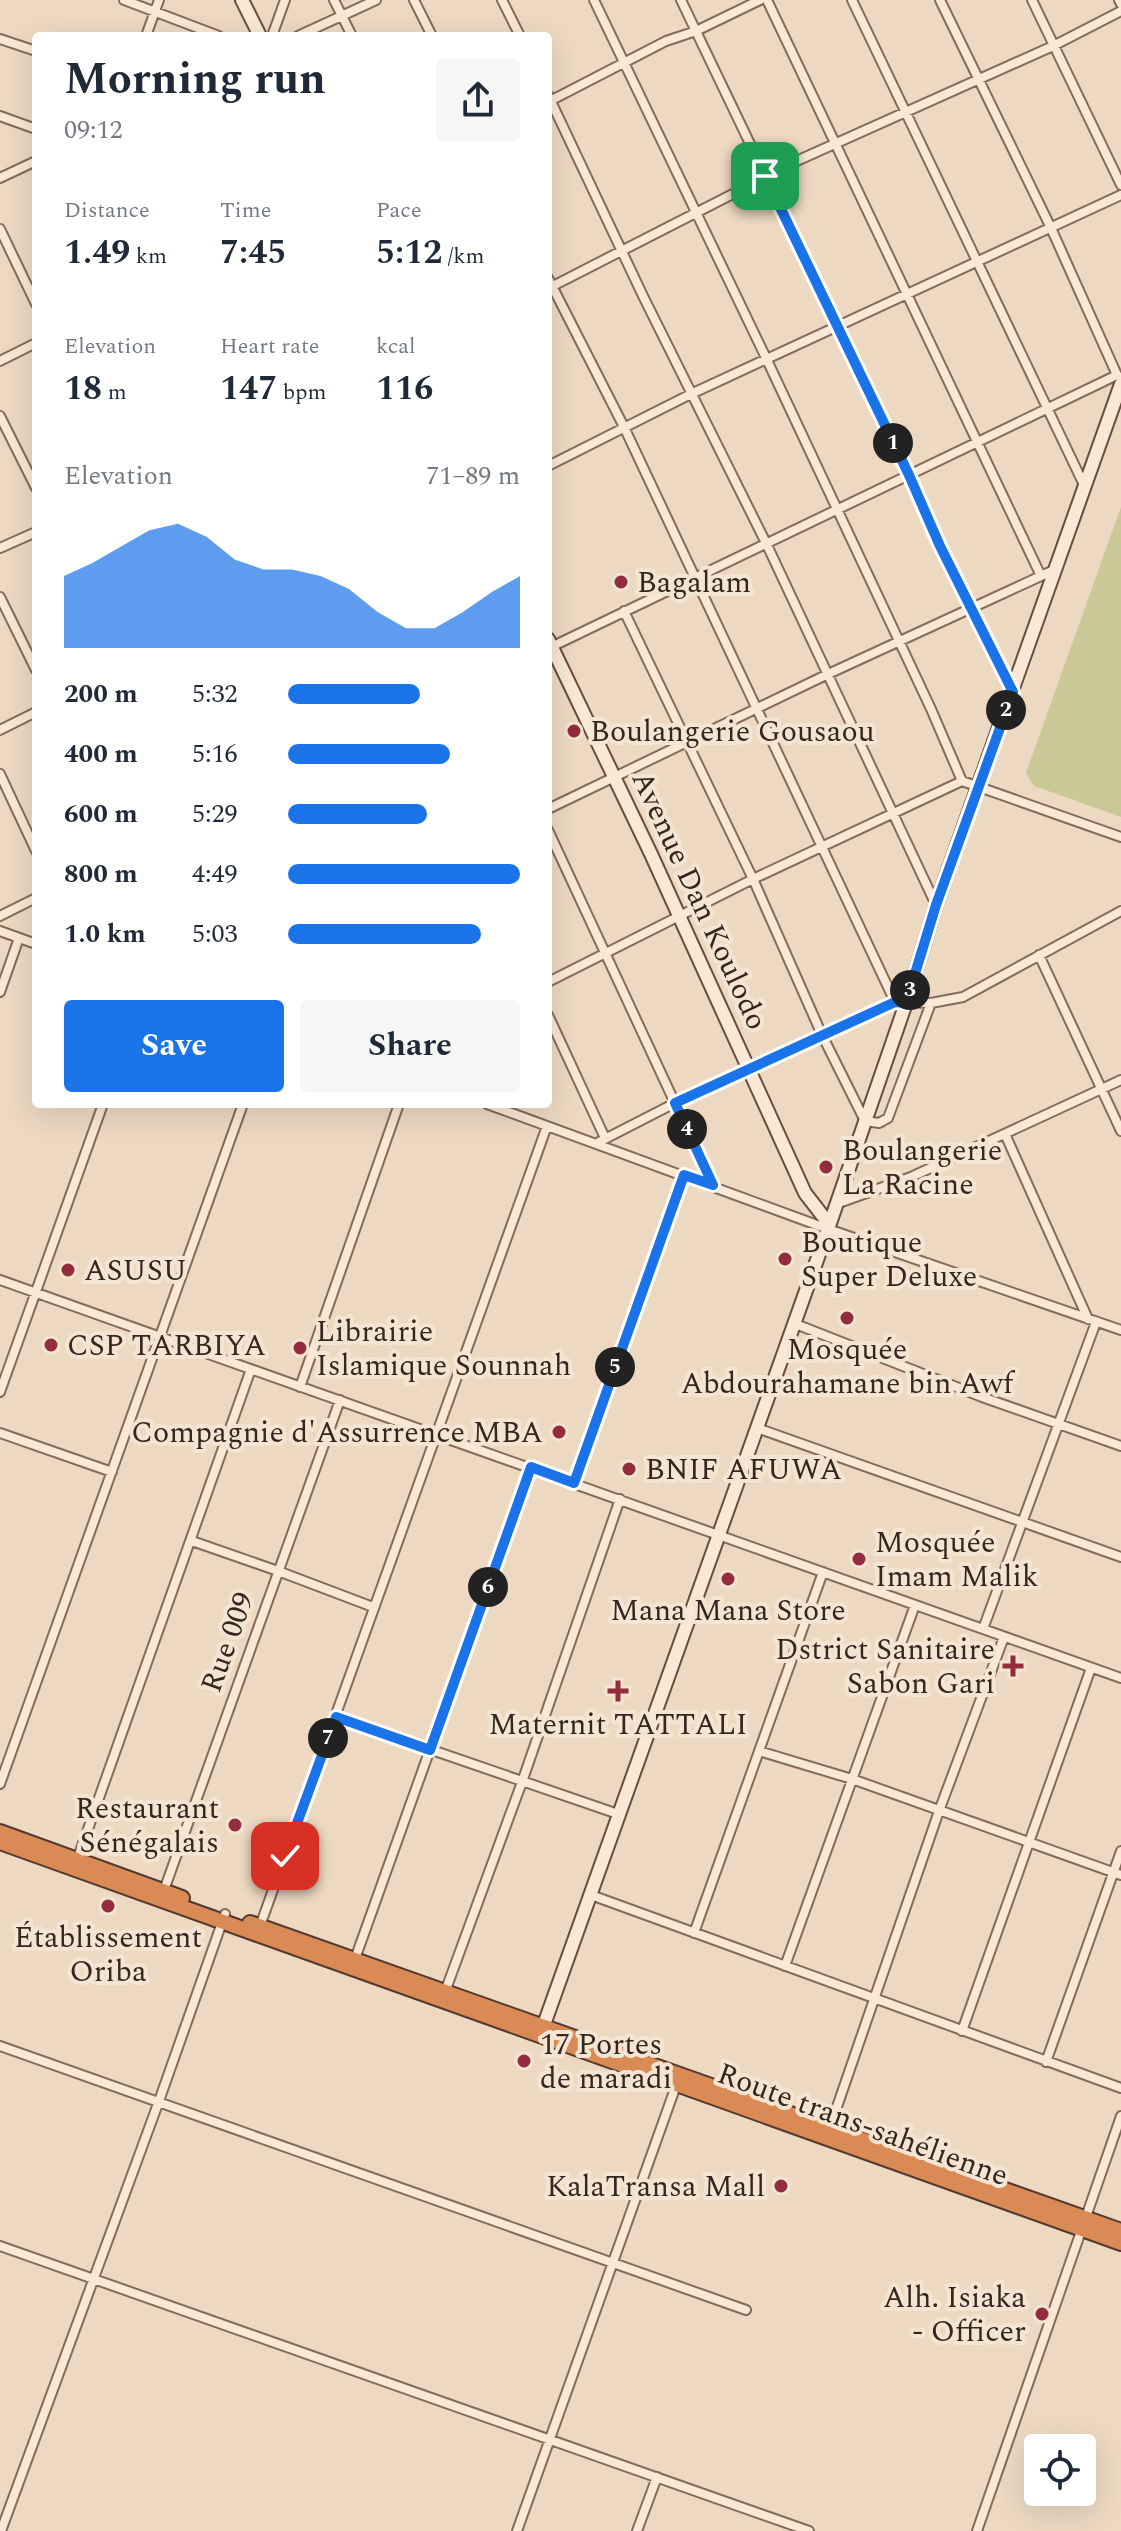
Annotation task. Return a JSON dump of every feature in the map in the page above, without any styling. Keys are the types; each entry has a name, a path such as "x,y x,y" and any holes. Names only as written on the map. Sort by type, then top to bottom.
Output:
{"highway":[{"name":"Route trans-sahélienne","path":"0,1832 162,1896"},
{"name":"Route trans-sahélienne","path":"0,1842 162,1896 1084,2223 1121,2231"},
{"name":"Route trans-sahélienne","path":"223,1918 260,1926 355,1959 443,1996"},
{"name":"Route trans-sahélienne","path":"1084,2223 1121,2243"}],"street":[{"path":"124,0 209,32"},
{"path":"147,32 159,0"},
{"path":"242,0 258,32"},
{"path":"273,32 285,0"},
{"path":"334,0 350,32"},
{"path":"307,32 376,0"},
{"path":"414,0 430,32"},
{"path":"502,0 518,32"},
{"path":"594,0 767,360 962,781"},
{"path":"681,0 1013,692"},
{"path":"552,98 666,41 696,31 760,0"},
{"path":"767,0 1041,576"},
{"path":"852,0 1084,485"},
{"path":"542,2030 828,1227 865,1121 900,1002 1013,692 1120,379 1051,228 940,0"},
{"path":"1032,0 1121,185"},
{"path":"552,283 622,251 765,176 1053,46 1121,11"},
{"path":"0,39 32,50"},
{"path":"552,105 767,545 936,905"},
{"path":"0,116 32,128"},
{"path":"0,178 32,163"},
{"path":"552,462 1121,195"},
{"path":"0,229 32,296"},
{"path":"552,290 624,427 755,708 900,1002"},
{"path":"0,361 32,345"},
{"path":"552,643 767,545 1047,409 1120,379"},
{"path":"0,416 32,480"},
{"path":"0,548 32,534"},
{"path":"552,807 755,708 1054,570"},
{"path":"0,597 32,662"},
{"path":"624,611 865,1121"},
{"name":"Avenue Dan Koulodo","path":"552,650 615,778 805,1193 828,1227"},
{"path":"0,730 32,714"},
{"path":"0,774 32,842"},
{"path":"552,980 753,879 962,781 1121,837"},
{"path":"552,839 713,1185"},
{"path":"0,916 32,900"},
{"path":"601,1141 750,1068 900,1002 931,1003 963,997 1121,911"},
{"path":"0,931 32,943"},
{"path":"0,992 19,938"},
{"path":"1039,955 1121,1131"},
{"path":"865,1121 879,1123 888,1118 931,1003"},
{"path":"552,1025 601,1141"},
{"path":"836,1204 911,1177 1121,1080"},
{"path":"0,1392 102,1108"},
{"path":"0,1784 242,1108"},
{"path":"300,1387 398,1108"},
{"path":"507,1108 547,1126 601,1141 684,1175 1121,1330"},
{"path":"260,1926 547,1126"},
{"path":"983,1629 1059,1425 1092,1320 1005,1134"},
{"path":"574,1483 684,1175"},
{"path":"0,1280 1121,1678"},
{"path":"793,1323 1121,1446"},
{"path":"77,1860 251,1369"},
{"name":"Rue 009","path":"162,1896 340,1400"},
{"path":"757,1428 1121,1557"},
{"path":"0,1433 112,1472"},
{"path":"355,1959 531,1467"},
{"path":"443,1996 522,1782 620,1499"},
{"path":"192,1541 373,1607"},
{"path":"694,1933 823,1572"},
{"path":"785,1966 915,1605"},
{"path":"827,2133 939,1811 1004,1637"},
{"path":"962,2031 1091,1668"},
{"path":"336,1717 618,1814"},
{"path":"759,1751 852,1779 1117,1874"},
{"path":"1046,2062 1117,1874 1121,1851"},
{"path":"591,1895 1121,2088"},
{"path":"1,2531 223,1918"},
{"path":"0,2046 746,2310"},
{"path":"517,2531 678,2080"},
{"path":"977,2531 1121,2116"},
{"path":"0,2246 809,2531"},
{"path":"637,2531 657,2477"}],"shaded area":[{"path":"1121,507 1121,817 1034,786 1026,773"}],"place":[{"name":"Bagalam","path":"621,582"},
{"name":"Boulangerie Gousaou","path":"574,731"},
{"name":"Boulangerie La Racine","path":"826,1167"},
{"name":"Boutique Super Deluxe","path":"785,1259"},
{"name":"ASUSU","path":"68,1270"},
{"name":"Mosquée Abdourahamane bin Awf","path":"847,1318"},
{"name":"CSP TARBIYA","path":"51,1345"},
{"name":"Librairie Islamique Sounnah","path":"300,1348"},
{"name":"Compagnie d'Assurrence MBA","path":"559,1432"},
{"name":"BNIF AFUWA","path":"629,1469"},
{"name":"Mosquée Imam Malik","path":"859,1559"},
{"name":"Mana Mana Store","path":"728,1579"},
{"name":"Dstrict Sanitaire Sabon Gari","path":"1013,1666"},
{"name":"Maternit TATTALI","path":"618,1691"},
{"name":"Restaurant Sénégalais","path":"235,1825"},
{"name":"Établissement Oriba","path":"108,1906"},
{"name":"17 Portes de maradi","path":"524,2061"},
{"name":"KalaTransa Mall","path":"781,2186"},
{"name":"Alh. Isiaka - Officer","path":"1042,2314"}],"route":[{"path":"285,1856 336,1717 430,1750 531,1467 574,1483 684,1175 713,1185 675,1103 895,1002 906,1003 936,905 1013,692 940,546 765,176"}]}
